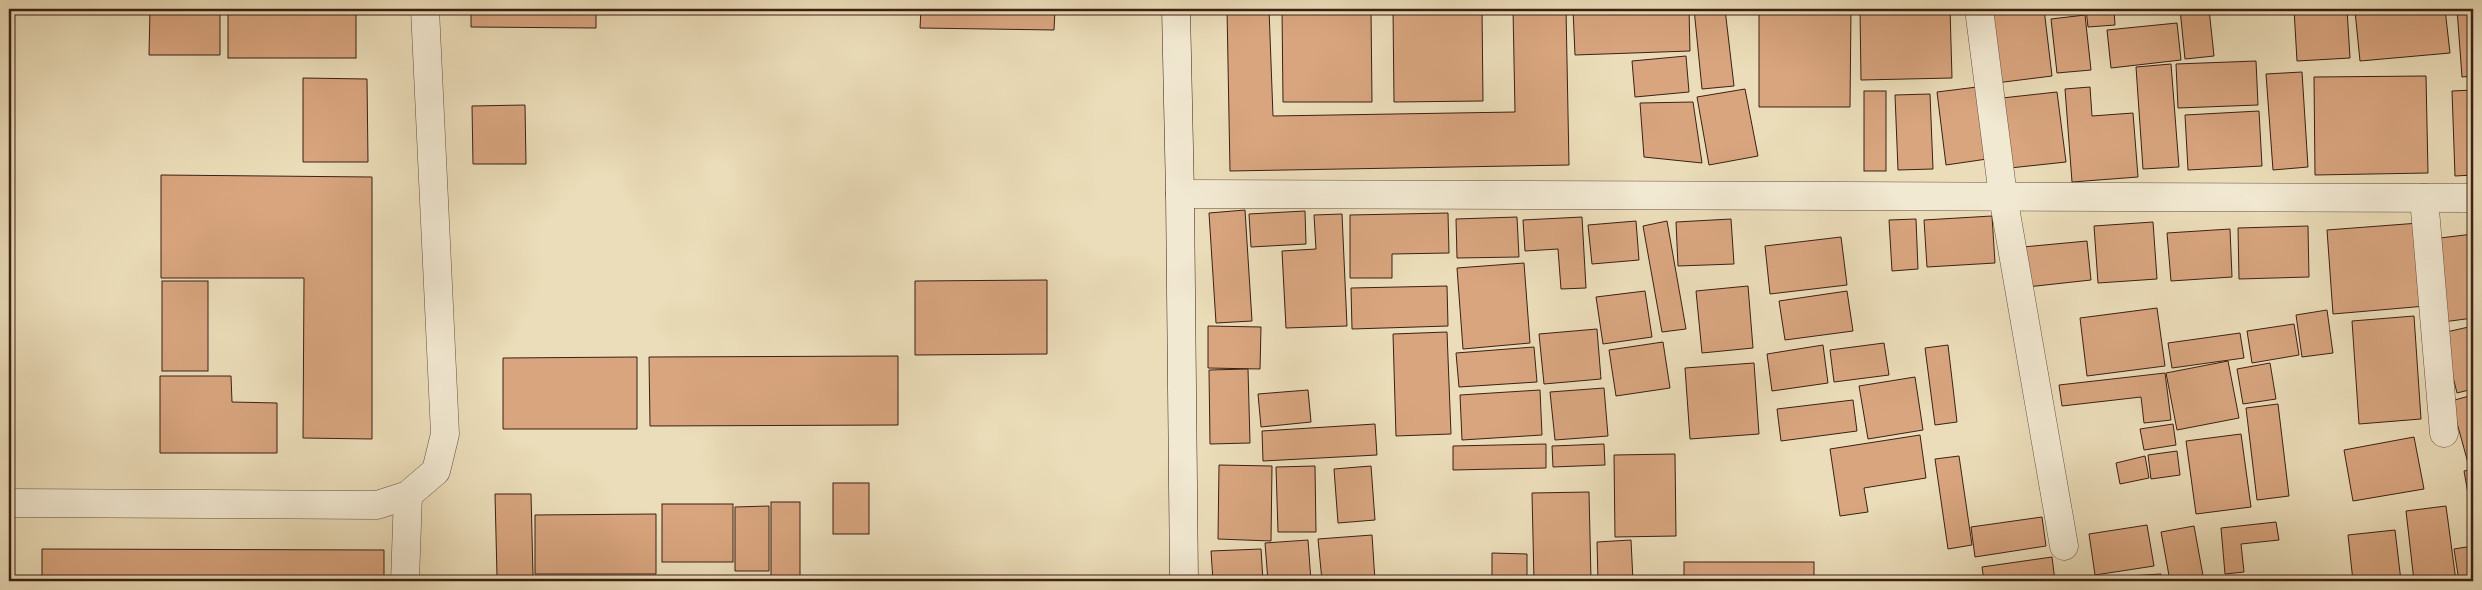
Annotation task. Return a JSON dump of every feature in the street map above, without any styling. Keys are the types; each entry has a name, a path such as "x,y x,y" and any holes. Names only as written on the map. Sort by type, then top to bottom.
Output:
{"street":[{"path":"9,503 378,506 408,496 436,471 445,434 425,9"},
{"path":"1176,9 1184,581"},
{"path":"1979,9 2003,196 2064,546"},
{"path":"1180,194 2473,198"},
{"path":"2424,198 2444,432"},
{"path":"405,581 408,496"}],"building":[{"path":"150,9 220,9 220,55 149,55"},
{"path":"228,9 356,9 356,58 228,58"},
{"path":"471,9 596,9 596,28 471,27"},
{"path":"921,9 1055,9 1054,30 920,28"},
{"path":"1227,9 1269,9 1273,116 1515,112 1513,9 1566,9 1569,165 1230,171"},
{"path":"1282,9 1371,9 1372,102 1283,102"},
{"path":"1393,9 1482,9 1483,101 1394,102"},
{"path":"1573,9 1689,9 1690,51 1575,55"},
{"path":"1694,9 1725,9 1734,86 1702,89"},
{"path":"1759,9 1851,9 1850,107 1759,107"},
{"path":"1860,9 1950,9 1952,78 1861,80"},
{"path":"2044,9 2052,76 1996,83 1988,14"},
{"path":"2086,9 2114,9 2115,25 2088,27"},
{"path":"2180,9 2209,9 2214,56 2185,59"},
{"path":"2294,9 2347,9 2350,58 2297,61"},
{"path":"2445,9 2450,53 2360,61 2355,11"},
{"path":"2457,9 2473,9 2473,76 2462,77"},
{"path":"2085,15 2091,70 2057,73 2051,19"},
{"path":"2177,23 2181,60 2111,68 2107,30"},
{"path":"1686,56 1689,92 1635,97 1632,61"},
{"path":"2256,61 2258,105 2178,108 2176,64"},
{"path":"2171,64 2179,167 2143,169 2136,67"},
{"path":"2302,72 2308,167 2273,170 2266,74"},
{"path":"2426,76 2428,173 2315,175 2314,77"},
{"path":"303,78 367,79 368,162 303,162"},
{"path":"1977,87 1987,159 1946,165 1937,92"},
{"path":"2090,87 2092,116 2133,113 2138,177 2072,182 2065,89"},
{"path":"1745,89 1758,156 1709,165 1697,97"},
{"path":"2473,90 2473,175 2455,176 2452,91"},
{"path":"1864,91 1886,91 1886,171 1864,171"},
{"path":"2057,92 2066,162 2010,168 2002,98"},
{"path":"1930,94 1933,169 1898,170 1895,95"},
{"path":"1693,102 1702,163 1644,157 1640,103"},
{"path":"525,105 526,164 473,164 472,106"},
{"path":"2259,111 2262,166 2188,170 2185,115"},
{"path":"161,175 372,177 372,439 303,438 304,278 161,278"},
{"path":"1245,210 1252,321 1216,323 1209,213"},
{"path":"1305,211 1306,244 1251,247 1249,214"},
{"path":"1448,213 1449,253 1392,254 1392,278 1350,278 1350,215"},
{"path":"1342,214 1347,326 1286,328 1282,251 1316,249 1314,215"},
{"path":"1992,216 1995,263 1927,267 1924,220"},
{"path":"1517,217 1519,257 1457,258 1456,219"},
{"path":"1582,217 1586,288 1561,289 1558,249 1525,251 1523,220"},
{"path":"1731,219 1734,264 1678,266 1676,222"},
{"path":"1916,219 1918,269 1892,271 1889,220"},
{"path":"1636,221 1639,260 1592,264 1588,225"},
{"path":"1667,221 1686,329 1662,332 1643,226"},
{"path":"2153,222 2157,279 2098,283 2094,226"},
{"path":"2419,223 2426,306 2333,314 2327,230"},
{"path":"2308,226 2309,277 2239,279 2238,228"},
{"path":"2230,229 2232,277 2171,281 2167,233"},
{"path":"2473,234 2473,318 2443,322 2432,239"},
{"path":"1841,237 1847,285 1770,294 1765,246"},
{"path":"2087,241 2091,280 2027,287 2023,247"},
{"path":"1524,263 1530,343 1463,349 1457,268"},
{"path":"1047,280 1047,354 915,355 915,281"},
{"path":"162,281 208,281 208,371 162,371"},
{"path":"1447,286 1448,326 1352,329 1351,288"},
{"path":"1748,286 1753,348 1702,353 1696,291"},
{"path":"1645,291 1652,337 1603,344 1596,297"},
{"path":"1847,291 1853,331 1785,340 1779,301"},
{"path":"2157,308 2165,366 2087,376 2080,318"},
{"path":"2327,310 2333,353 2302,357 2296,315"},
{"path":"2414,316 2421,419 2359,424 2352,321"},
{"path":"2294,324 2299,355 2252,363 2247,331"},
{"path":"1208,326 1261,327 1260,369 1208,368"},
{"path":"2473,326 2473,389 2457,393 2442,333"},
{"path":"1597,329 1601,379 1544,384 1539,334"},
{"path":"1447,332 1451,434 1396,436 1393,334"},
{"path":"2240,333 2244,358 2172,368 2168,343"},
{"path":"1663,342 1670,388 1616,396 1609,350"},
{"path":"1884,343 1889,375 1834,382 1830,350"},
{"path":"1823,345 1828,383 1772,391 1767,354"},
{"path":"1948,345 1957,422 1935,425 1925,348"},
{"path":"1534,347 1537,382 1459,387 1456,353"},
{"path":"898,356 898,425 650,426 649,357"},
{"path":"637,357 637,429 503,429 503,358"},
{"path":"2228,361 2239,418 2177,430 2166,373"},
{"path":"1754,363 1759,434 1690,439 1685,368"},
{"path":"2270,363 2276,399 2243,404 2237,369"},
{"path":"1248,369 1250,443 1210,444 1209,370"},
{"path":"2165,373 2171,420 2144,423 2141,397 2062,406 2059,385"},
{"path":"160,376 231,376 232,402 277,403 277,453 160,453"},
{"path":"1915,377 1923,430 1868,439 1859,386"},
{"path":"1604,388 1608,436 1555,440 1550,392"},
{"path":"1308,390 1311,422 1261,427 1258,394"},
{"path":"1540,390 1542,435 1462,440 1460,395"},
{"path":"2473,395 2473,462 2468,463 2451,401"},
{"path":"1853,400 1857,431 1781,441 1777,409"},
{"path":"2278,404 2289,496 2257,500 2246,408"},
{"path":"1375,424 1377,455 1263,461 1262,431"},
{"path":"2173,424 2176,445 2144,450 2140,429"},
{"path":"2241,434 2251,507 2196,514 2186,441"},
{"path":"1920,435 1926,478 1864,488 1868,512 1840,516 1830,449"},
{"path":"2414,437 2424,489 2353,501 2344,450"},
{"path":"1546,444 1546,468 1453,470 1453,446"},
{"path":"1604,444 1605,465 1553,467 1552,446"},
{"path":"2177,451 2180,475 2151,479 2148,455"},
{"path":"1675,454 1676,536 1615,537 1614,455"},
{"path":"1959,456 1972,545 1948,549 1935,459"},
{"path":"2145,456 2149,478 2120,484 2116,463"},
{"path":"1219,465 1272,466 1271,541 1218,539"},
{"path":"1315,466 1316,532 1278,532 1276,467"},
{"path":"1371,466 1375,520 1338,523 1334,469"},
{"path":"2473,469 2473,504 2470,505 2464,471"},
{"path":"833,483 869,483 869,534 833,534"},
{"path":"1589,492 1591,580 1534,581 1532,493"},
{"path":"495,494 531,494 533,576 497,576"},
{"path":"771,502 800,502 800,581 771,581"},
{"path":"662,504 733,504 733,562 662,562"},
{"path":"769,506 769,571 735,571 735,507"},
{"path":"2446,506 2456,581 2414,581 2406,511"},
{"path":"656,514 656,574 535,574 535,515"},
{"path":"2042,517 2046,546 1975,557 1971,527"},
{"path":"2276,522 2279,540 2241,544 2244,572 2225,574 2221,528"},
{"path":"2147,525 2154,566 2095,575 2089,534"},
{"path":"2194,526 2204,581 2170,581 2161,532"},
{"path":"2395,530 2401,581 2353,581 2348,535"},
{"path":"1372,535 1375,581 1322,581 1318,539"},
{"path":"1308,540 1311,581 1268,581 1265,543"},
{"path":"1631,540 1633,581 1598,581 1597,542"},
{"path":"2473,546 2473,581 2459,581 2454,549"},
{"path":"42,549 384,550 384,581 42,581"},
{"path":"1261,549 1263,581 1213,581 1211,551"},
{"path":"1492,553 1527,554 1527,581 1492,581"},
{"path":"2052,557 2055,581 1984,581 1982,567"},
{"path":"1684,562 1814,562 1814,581 1684,581"},
{"path":"2161,574 2161,581 2098,581 2097,578"}]}
